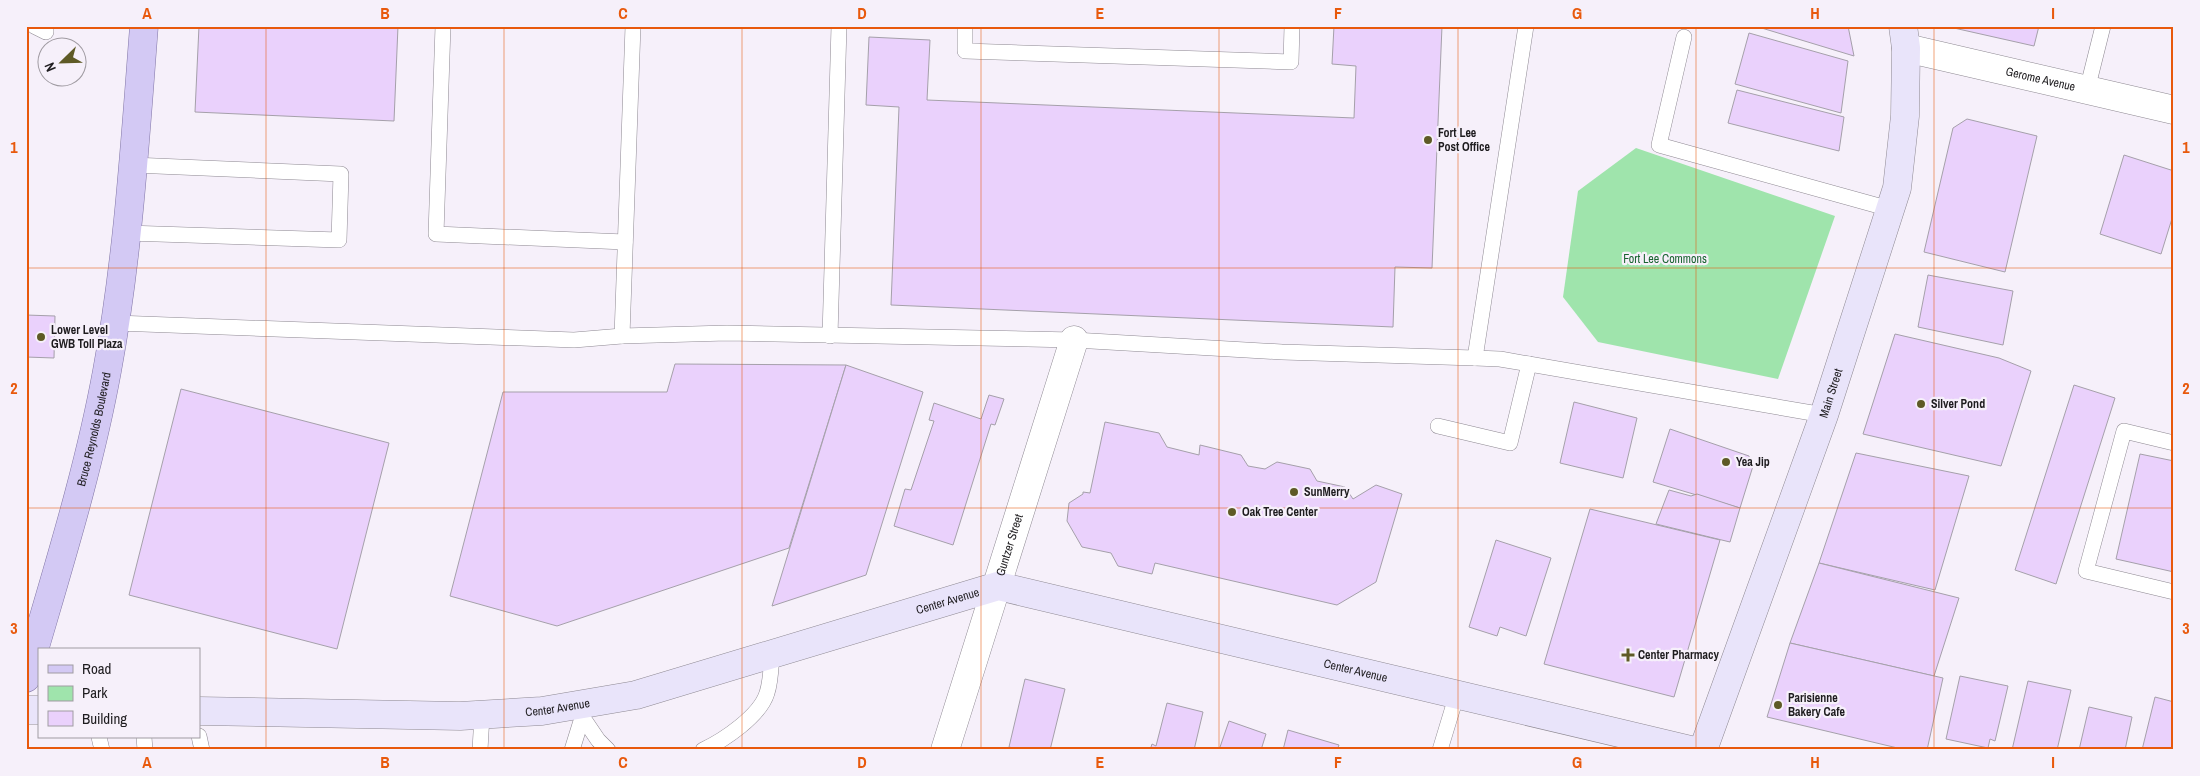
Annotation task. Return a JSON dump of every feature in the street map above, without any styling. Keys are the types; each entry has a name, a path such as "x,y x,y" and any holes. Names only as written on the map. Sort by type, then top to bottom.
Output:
{"main road":[{"name":"Bruce Reynolds Boulevard","path":"26,678 88,460 107,373 116,323 126,233 144,26"},
{"name":"Main Street","path":"1703,750 1824,415 1897,188 1905,116 1904,37"},
{"name":"Center Avenue","path":"200,711 450,716 542,711 579,712 998,586 1691,750"}],"street":[{"name":"Gerome Avenue","path":"1904,37 2087,90 2174,110"},
{"name":"Guntzer Street","path":"945,750 1074,340"}],"lane":[{"path":"34,26 46,32 46,26"},
{"path":"443,26 436,234 625,242"},
{"path":"622,336 633,26"},
{"path":"830,336 839,26"},
{"path":"965,26 965,51 1291,62 1292,26"},
{"path":"1475,358 1526,26"},
{"path":"2087,90 2103,26"},
{"path":"1684,37 1659,145 1890,209"},
{"path":"126,233 339,240 341,174 133,165"},
{"path":"116,323 574,340 622,336 727,333 1074,340 1282,352 1475,358 1529,364 1824,415"},
{"path":"1438,426 1510,443 1529,364"},
{"path":"2174,443 2124,431 2086,571 2174,592"},
{"path":"704,750 721,741 754,713 767,694 772,654"},
{"path":"1440,750 1456,694"},
{"path":"572,750 579,712"},
{"path":"579,712 598,740 608,750"},
{"path":"480,750 482,715"}],"green space":[{"name":"Fort Lee Commons","path":"1636,148 1835,216 1778,379 1598,342 1563,297 1578,191"}],"building":[{"path":"199,26 398,26 394,121 195,112"},
{"path":"1334,26 1442,26 1432,268 1395,267 1393,327 891,305 899,107 866,105 869,37 930,40 927,100 1354,118 1356,66 1332,64"},
{"path":"1755,26 1848,26 1854,56"},
{"path":"1945,26 2039,26 2034,46"},
{"path":"1749,33 1848,61 1841,113 1735,84"},
{"path":"1737,90 1844,117 1839,151 1728,123"},
{"path":"1967,119 2037,136 2005,272 1924,252 1953,128"},
{"path":"2124,155 2174,171 2174,212 2161,254 2100,234"},
{"path":"1928,275 2013,291 2003,345 1918,327"},
{"name":"Lower Level GWB Toll Plaza","path":"26,315 55,316 54,358 26,357"},
{"path":"1895,334 1999,358 2031,371 2001,466 1863,434"},
{"path":"675,364 846,365 789,548 557,626 450,596 503,392 667,392"},
{"path":"846,365 923,392 866,575 772,606"},
{"path":"2074,385 2115,398 2056,584 2015,570"},
{"path":"181,389 389,443 337,649 129,595"},
{"path":"989,395 1004,399 995,425 991,424 953,545 894,526 905,489 911,490 934,421 929,420 934,403 981,419"},
{"path":"1574,402 1637,418 1623,478 1560,463"},
{"name":"Oak Tree Center","path":"1105,422 1159,433 1167,447 1199,455 1200,445 1241,455 1248,466 1265,469 1277,462 1310,469 1317,481 1345,487 1353,499 1376,485 1402,494 1376,582 1337,605 1155,563 1152,574 1118,566 1111,553 1082,547 1067,521 1069,503 1083,494 1083,492 1090,493"},
{"path":"1670,429 1749,456 1753,466 1740,508 1653,482"},
{"path":"1856,453 1969,476 1935,590 1819,563"},
{"path":"2140,454 2174,461 2174,572 2116,559"},
{"path":"1669,490 1691,496 1697,494 1740,508 1730,542 1656,524"},
{"path":"1590,509 1720,540 1674,697 1544,664"},
{"path":"1496,540 1551,558 1526,636 1500,627 1497,636 1469,627"},
{"path":"1819,563 1959,598 1934,676 1790,643"},
{"path":"1790,643 1943,678 1927,750 1906,750 1767,717"},
{"path":"1960,676 2008,686 1995,741 1990,739 1988,748 1946,739"},
{"path":"1025,679 1065,689 1050,750 1022,750 1009,747"},
{"path":"2028,681 2071,690 2057,750 2012,750"},
{"path":"2155,697 2174,702 2174,750 2142,750"},
{"path":"1167,703 1203,712 1194,750 1150,750 1152,744 1156,746"},
{"path":"2089,707 2132,717 2125,750 2079,750"},
{"path":"1229,721 1266,734 1261,750 1219,750"},
{"path":"1288,730 1339,745 1337,750 1283,750"}],"place":[{"name":"Fort Lee Post Office","path":"1428,140"},
{"name":"Lower Level GWB Toll Plaza","path":"41,337"},
{"name":"Silver Pond","path":"1921,404"},
{"name":"Yea Jip","path":"1726,462"},
{"name":"SunMerry","path":"1294,492"},
{"name":"Oak Tree Center","path":"1232,512"},
{"name":"Center Pharmacy","path":"1628,655"},
{"name":"Parisienne Bakery Cafe","path":"1778,705"}]}
